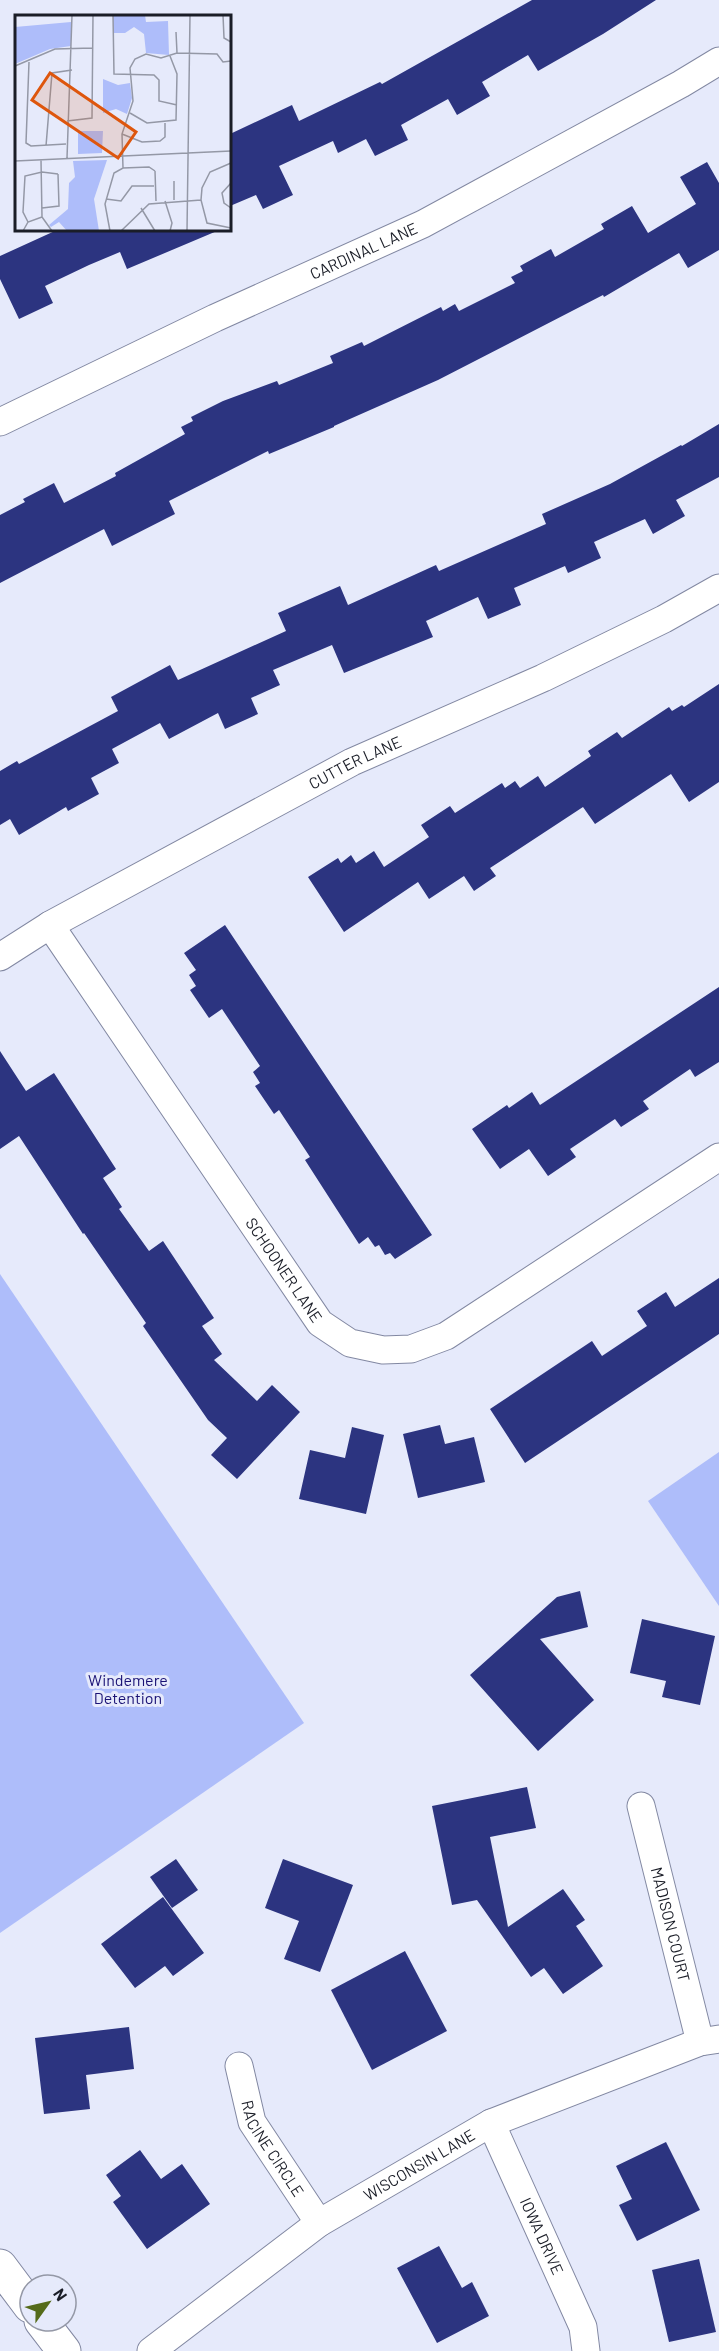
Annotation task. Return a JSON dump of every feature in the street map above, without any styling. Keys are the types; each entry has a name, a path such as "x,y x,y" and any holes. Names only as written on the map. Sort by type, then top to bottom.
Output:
{"main road":[{"path":"0,2266 18,2290"},
{"path":"50,2333 64,2351"}],"street":[{"name":"CARDINAL LANE","path":"0,422 215,318 423,224 681,84 719,61"},
{"name":"CUTTER LANE","path":"0,957 50,925 352,762 543,678 664,619 719,588"},
{"name":"SCHOONER LANE","path":"50,925 320,1323 350,1343 383,1350 411,1349 446,1336 719,1157"},
{"name":"MADISON COURT","path":"641,1806 709,2041"},
{"name":"WISCONSIN LANE","path":"151,2351 319,2223 491,2123 709,2041"},
{"name":"RACINE CIRCLE","path":"239,2066 252,2122 319,2223"},
{"name":"IOWA DRIVE","path":"491,2123 584,2327 586,2351"}],"green space":[{"name":"Windemere Detention","path":"0,1274 304,1723 0,1933"},
{"path":"719,1452 719,1606 648,1501"}],"building":[{"path":"532,0 656,0 603,34 538,71 528,55 482,82 490,96 457,115 448,99 401,125 408,140 375,156 366,139 338,153 333,141 279,166 293,195 263,209 256,195 231,206 231,134 292,105 299,121 380,82 382,84"},
{"path":"707,162 719,183 719,250 688,268 679,253 604,297 603,295 438,380 334,427 269,454 268,451 169,501 175,514 112,546 104,529 0,583 0,515 25,502 23,499 54,483 64,503 116,476 115,473 185,434 181,427 193,421 191,417 223,401 277,381 279,385 333,363 330,356 362,342 364,346 441,307 443,311 455,304 459,311 515,283 511,277 523,271 520,266 551,249 555,257 604,229 601,224 632,206 648,233 696,204 680,177"},
{"path":"55,231 217,231 127,269 120,252 89,265 45,286 53,303 19,319 0,279 0,256"},
{"path":"719,424 719,477 676,500 685,516 653,534 645,519 594,542 601,558 568,573 565,566 514,588 521,605 488,619 478,597 426,621 433,637 344,673 332,645 273,670 280,685 251,698 258,714 225,729 218,713 169,739 160,723 112,749 119,763 91,778 99,794 68,811 66,807 19,835 10,819 0,825 0,771 17,761 19,764 118,711 111,697 170,665 178,680 286,631 278,613 340,586 348,605 436,565 439,571 546,524 542,514 610,484"},
{"path":"719,684 719,782 689,802 671,774 595,824 583,807 490,868 496,876 474,891 464,876 429,899 418,882 344,932 308,877 338,858 341,863 351,855 356,863 374,851 384,867 429,837 421,825 450,806 455,813 502,783 505,788 515,781 520,788 538,776 545,787 591,756 588,751 617,732 622,738 669,707 672,711 682,705 684,707"},
{"path":"225,925 432,1235 395,1259 390,1253 385,1255 379,1245 375,1247 368,1237 359,1244 305,1160 310,1157 279,1110 274,1114 255,1086 260,1083 253,1072 260,1066 222,1009 209,1018 190,990 196,986 189,975 196,970 184,953"},
{"path":"719,987 719,1062 695,1077 690,1069 643,1101 649,1109 621,1127 615,1119 570,1149 576,1157 548,1176 529,1149 500,1169 472,1129 507,1105 509,1108 532,1092 540,1105"},
{"path":"0,1051 26,1091 54,1073 116,1169 103,1178 122,1207 119,1209 149,1251 163,1241 214,1318 202,1326 222,1354 214,1360 257,1401 272,1385 300,1412 237,1479 211,1455 227,1438 208,1420 143,1326 146,1323 83,1234 19,1136 0,1149"},
{"path":"719,1278 719,1334 525,1463 490,1409 592,1341 602,1356 647,1326 637,1311 666,1292 675,1307"},
{"path":"440,1425 445,1444 474,1437 485,1482 418,1498 403,1434"},
{"path":"352,1427 384,1435 366,1514 299,1499 310,1450 345,1458"},
{"path":"580,1591 588,1627 540,1639 594,1700 538,1751 470,1675 557,1597"},
{"path":"642,1619 715,1636 700,1705 662,1697 666,1681 630,1673"},
{"path":"527,1787 536,1828 490,1837 508,1927 563,1889 585,1920 576,1926 603,1966 563,1994 544,1968 531,1977 477,1900 452,1905 432,1806"},
{"path":"176,1859 198,1890 172,1908 150,1877"},
{"path":"283,1859 353,1885 320,1972 284,1959 299,1921 265,1908"},
{"path":"163,1897 204,1953 173,1976 165,1966 135,1988 101,1944"},
{"path":"405,1951 447,2031 372,2070 331,1990"},
{"path":"129,2027 134,2069 86,2075 90,2109 44,2114 35,2038"},
{"path":"666,2142 700,2210 637,2241 619,2205 632,2199 616,2166"},
{"path":"140,2150 161,2179 182,2164 210,2204 147,2249 113,2202 121,2196 106,2175"},
{"path":"439,2246 462,2288 472,2282 489,2316 437,2343 397,2268"},
{"path":"699,2259 716,2332 669,2342 652,2270"}]}
